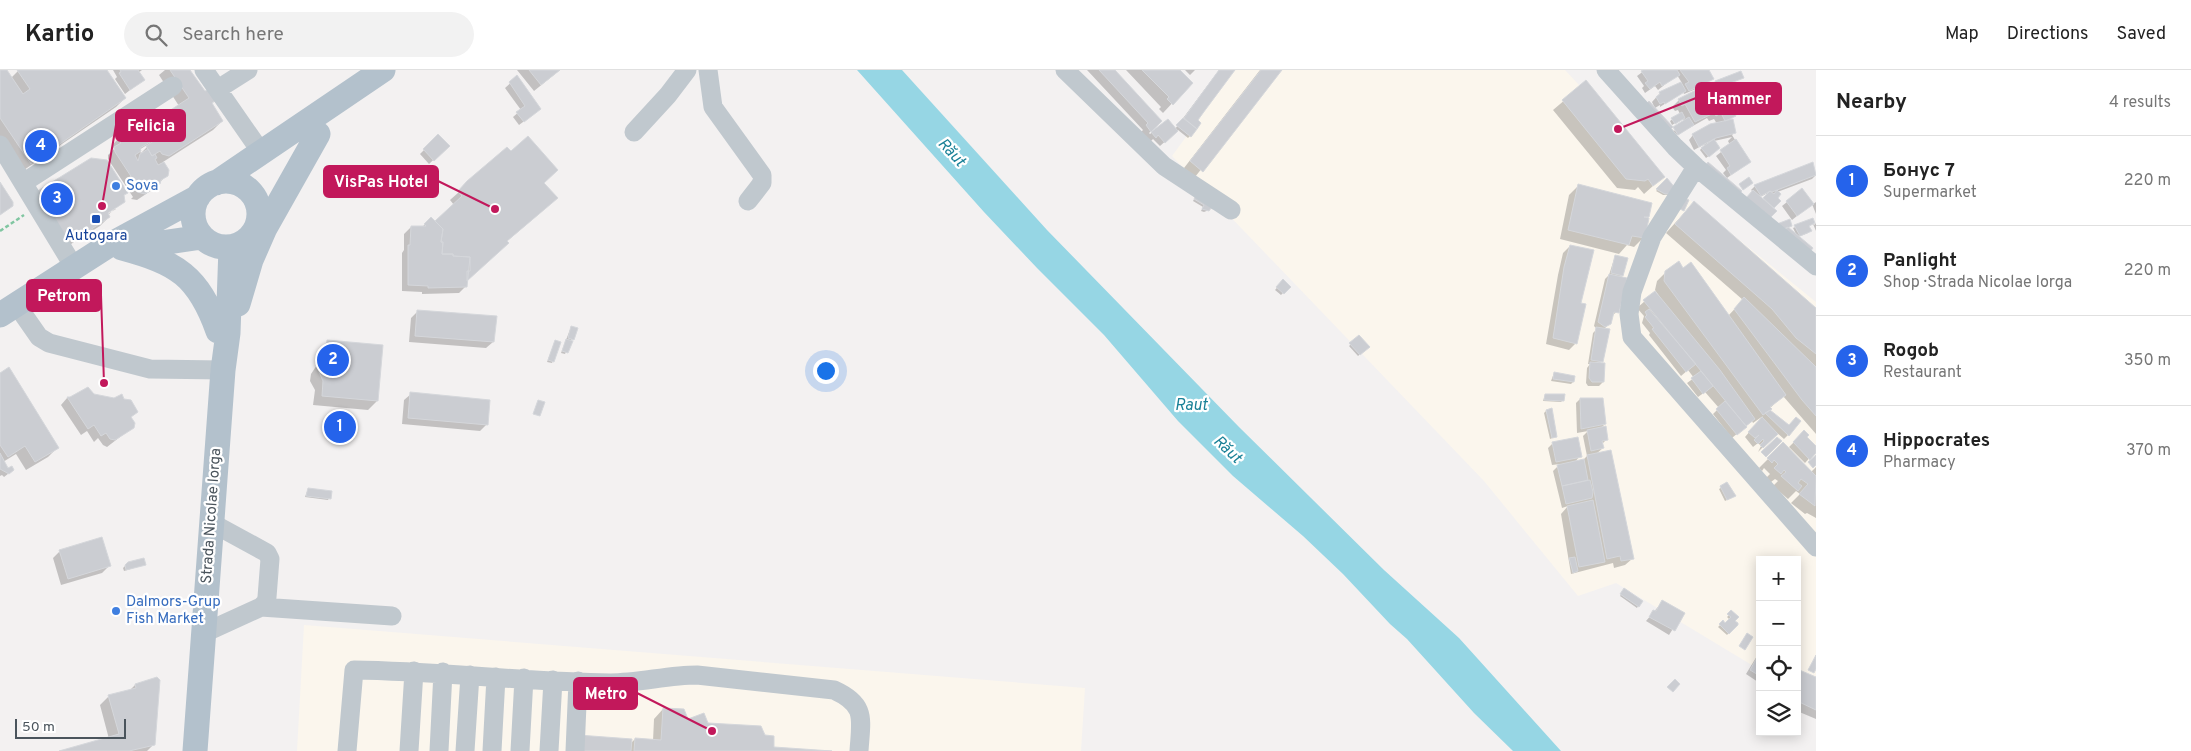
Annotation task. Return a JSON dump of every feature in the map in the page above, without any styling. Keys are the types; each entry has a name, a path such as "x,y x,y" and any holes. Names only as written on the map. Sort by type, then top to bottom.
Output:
{"main road":[{"path":"8,310 74,267 114,248 207,190 383,70"},
{"path":"114,248 217,243 250,236 256,227 259,216 318,134 361,86"},
{"path":"223,332 265,228 318,134"},
{"path":"217,243 194,225 193,210 207,190 226,181 237,183 246,188 255,201 259,216"},
{"name":"Strada Nicolae Iorga","path":"195,751 223,370 223,332 217,243"},
{"path":"114,248 153,256 169,263 184,273 203,296 223,332"}],"street":[{"path":"204,70 261,152"},
{"path":"218,89 248,70"},
{"path":"708,70 713,107 762,175 762,183 748,201"},
{"path":"1065,70 1164,166 1231,210"},
{"path":"1606,70 1675,147 1696,167 1816,266"},
{"path":"634,132 668,95 684,71"},
{"path":"23,183 173,86"},
{"path":"0,145 74,267"},
{"path":"1696,167 1652,237 1632,292 1629,314 1632,337 1816,546"},
{"path":"8,310 39,337 49,343 150,369 223,370"},
{"path":"204,633 261,607 266,602 270,559 267,553 212,522"},
{"path":"261,607 392,616"},
{"path":"348,751 354,670 414,670 496,677 612,683 675,675 697,675 834,690 851,698 858,710 860,723 859,751"},
{"path":"409,751 414,670"},
{"path":"438,751 443,672"},
{"path":"466,751 470,675"},
{"path":"492,751 496,677"},
{"path":"520,751 524,678"},
{"path":"549,751 553,680"},
{"path":"574,751 578,681"}],"path":[{"path":"0,231 37,206"}],"shaded area":[{"path":"1235,70 1565,70 1674,187 1816,302 1816,704 1801,695 1801,556 1756,556 1756,668 1616,583 1578,596 1484,481 1172,156"},
{"path":"304,625 1085,688 1081,751 297,751"}],"water":[{"name":"Raut","path":"857,70 902,70 1047,230 1239,427 1384,570 1459,638 1561,751 1513,751 1474,713 1407,639 1390,624 1343,574 1303,536 1233,476 1178,421 1104,335 984,212"}],"building":[{"path":"0,70 7,70 23,94 30,89 17,70 107,70 126,98 31,164 0,118"},
{"path":"120,70 138,70 145,80 130,90 119,73 121,72"},
{"path":"170,70 190,70 205,91 208,90 215,101 212,103 223,121 169,156 162,154 160,151 152,156 146,146 155,140 146,126 189,98"},
{"path":"529,70 560,70 541,85"},
{"path":"1099,70 1115,70 1162,121 1151,132 1146,125 1148,123"},
{"path":"1142,70 1180,70 1193,83 1173,105 1167,99 1169,97"},
{"path":"1219,70 1235,70 1198,120 1201,123 1197,129 1184,118"},
{"path":"1261,70 1282,70 1203,172 1190,161"},
{"path":"1677,70 1680,75 1662,86 1660,82 1650,89 1645,83 1648,81 1641,71"},
{"path":"1680,70 1709,70 1714,79 1689,91 1685,84 1689,82"},
{"path":"1741,71 1744,78 1717,88 1715,81"},
{"path":"517,75 541,109 524,122 516,112 525,106 509,82"},
{"path":"1586,80 1665,177 1653,186 1648,179 1645,181 1626,179 1562,100"},
{"path":"1681,82 1686,91 1665,104 1664,102 1660,104 1656,97 1660,94 1659,92"},
{"path":"1708,84 1714,96 1722,92 1736,116 1725,121 1721,113 1716,116 1714,113 1695,122 1685,104 1682,106 1678,99"},
{"path":"1649,101 1673,127 1669,131 1645,105"},
{"path":"1682,112 1685,118 1675,124 1671,118"},
{"path":"1689,117 1694,125 1678,135 1673,127"},
{"path":"1183,118 1197,129 1191,137 1176,125"},
{"path":"1168,119 1178,131 1165,143 1158,135 1156,138 1151,132"},
{"path":"1733,119 1736,133 1716,138 1699,147 1692,134 1710,124"},
{"path":"144,122 155,139 140,148 141,151 135,155 138,161 140,154 148,149 152,156 155,154 158,165 164,162 169,170 168,176 161,180 160,184 145,194 137,192 140,190 115,152 114,147 121,143 117,138 129,130 130,132 136,129"},
{"path":"438,134 450,146 434,161 423,149"},
{"path":"528,136 558,170 544,183 558,198 507,241 509,243 467,281 467,271 470,271 470,257 442,254 443,229 435,221 462,196 458,191 467,181 507,147 511,151"},
{"path":"1714,139 1720,148 1709,157 1701,148"},
{"path":"1736,139 1751,162 1731,175 1727,168 1730,166 1720,150"},
{"path":"91,158 107,160 128,193 124,195 125,202 108,213 110,217 73,241 64,241 36,192"},
{"path":"1708,162 1742,191 1739,194 1705,166"},
{"path":"1813,162 1816,175 1761,196 1754,185"},
{"path":"1749,177 1753,183 1743,190 1739,184"},
{"path":"1667,178 1676,189 1671,194 1665,194 1656,189"},
{"path":"0,182 13,202 13,206 0,215"},
{"path":"1578,184 1652,203 1649,217 1644,217 1649,218 1645,238 1632,236 1629,245 1568,230"},
{"path":"1802,188 1814,204 1797,216 1786,201"},
{"path":"1753,190 1777,211 1769,219 1746,198"},
{"path":"1777,190 1781,194 1778,198 1781,201 1774,208 1763,198 1770,191 1774,194"},
{"path":"1198,192 1213,209 1211,208 1209,211 1202,209 1204,205 1194,199"},
{"path":"1683,197 1689,200 1684,211 1678,208"},
{"path":"1694,201 1816,308 1816,354 1796,338 1772,309 1675,224"},
{"path":"431,217 443,229 442,254 470,257 467,287 428,288 428,286 408,285 408,245 410,245 411,226 426,226 424,224"},
{"path":"1813,218 1815,223 1809,226 1812,231 1800,236 1794,225"},
{"path":"1790,219 1792,226 1782,230 1777,224"},
{"path":"1788,227 1813,248 1810,252 1784,229"},
{"path":"1570,245 1594,250 1581,303 1586,304 1577,344 1553,338 1564,267"},
{"path":"1615,255 1628,258 1623,276 1611,273"},
{"path":"1679,261 1683,268 1691,262 1786,395 1763,415 1664,281 1665,271"},
{"path":"1609,274 1627,278 1619,313 1614,312 1611,324 1605,327 1598,322"},
{"path":"1283,279 1291,287 1284,294 1276,287"},
{"path":"1655,291 1720,370 1755,419 1746,426 1643,300"},
{"path":"1744,297 1816,367 1816,416 1734,309"},
{"path":"1649,309 1696,364 1686,372 1652,329 1654,328 1645,317 1647,315 1645,312"},
{"path":"417,310 497,316 494,342 415,336"},
{"path":"571,326 578,328 574,340 568,338"},
{"path":"1596,327 1610,329 1603,362 1591,360"},
{"path":"1359,335 1370,347 1360,355 1349,343"},
{"path":"566,339 573,341 568,353 562,351"},
{"path":"327,340 383,345 378,401 322,396 323,381 319,372 319,364 326,355"},
{"path":"555,340 561,342 554,362 548,360"},
{"path":"1590,362 1605,363 1604,382 1592,382 1589,378"},
{"path":"9,367 59,448 35,462 25,446 8,457 0,445 0,373"},
{"path":"1701,371 1713,386 1703,394 1691,378"},
{"path":"1554,372 1575,376 1574,382 1553,379"},
{"path":"88,387 94,394 114,398 122,394 124,399 131,400 138,412 131,417 135,423 134,428 115,440 110,439 106,433 101,436 94,425 88,429 67,397"},
{"path":"410,392 490,400 488,425 408,418"},
{"path":"1545,394 1565,394 1564,401 1544,400"},
{"path":"1580,398 1603,398 1606,424 1581,429"},
{"path":"538,400 545,402 540,416 533,414"},
{"path":"1725,401 1747,427 1737,435 1716,409"},
{"path":"1552,408 1557,437 1552,438 1546,410"},
{"path":"1770,410 1789,425 1796,417 1801,421 1789,436 1765,413"},
{"path":"1762,417 1778,434 1763,448 1760,445 1764,441 1763,439 1758,444 1754,440 1759,435 1755,438 1748,432"},
{"path":"1606,426 1608,440 1602,441 1604,448 1591,451 1587,430"},
{"path":"1804,430 1809,435 1807,437 1816,446 1816,453 1810,460 1793,442"},
{"path":"1578,437 1582,457 1556,462 1552,442"},
{"path":"1777,437 1782,441 1766,457 1761,452"},
{"path":"1783,442 1816,476 1815,506 1799,494 1808,484 1801,479 1798,483 1802,486 1798,491 1781,476 1786,472 1784,470 1781,474 1774,468 1778,464 1774,460 1772,463 1767,458"},
{"path":"1611,450 1634,559 1621,561 1620,556 1607,559 1587,455"},
{"path":"0,453 8,468 12,466 14,470 9,474 0,469"},
{"path":"1816,455 1816,465 1813,468 1808,462"},
{"path":"1584,459 1588,480 1562,486 1557,465"},
{"path":"1590,480 1593,492 1592,498 1566,504 1562,486"},
{"path":"1727,482 1736,496 1727,500 1720,486"},
{"path":"308,488 332,491 331,499 306,496"},
{"path":"1593,500 1605,562 1579,567 1567,506"},
{"path":"102,537 111,566 68,579 59,550"},
{"path":"1575,557 1578,571 1573,573 1569,558"},
{"path":"144,558 146,565 126,570 125,565 128,562"},
{"path":"1624,588 1643,601 1639,607 1620,594"},
{"path":"1662,600 1685,613 1675,631 1649,617 1653,610 1656,611"},
{"path":"1731,610 1739,617 1735,621 1738,625 1729,634 1719,624 1723,620 1725,623 1731,617 1727,614"},
{"path":"1747,633 1753,637 1745,650 1739,646"},
{"path":"1816,655 1816,669 1814,673 1808,670"},
{"path":"1756,659 1756,674 1750,670"},
{"path":"1801,671 1816,677 1816,710 1801,703"},
{"path":"157,677 160,680 155,745 129,751 59,751 119,734 108,695 136,688 135,684"},
{"path":"1675,679 1680,684 1673,692 1667,687"},
{"path":"663,708 684,709 688,719 704,713 708,723 761,726 765,735 774,736 774,747 832,751 634,751 635,738 661,740"},
{"path":"578,735 632,739 631,751 577,751"}],"place":[{"name":"Hammer","path":"1618,129"},
{"name":"Hippocrates","path":"41,146"},
{"name":"Sova","path":"116,186"},
{"name":"Rogob","path":"57,199"},
{"name":"Felicia","path":"102,206"},
{"name":"VisPas Hotel","path":"495,209"},
{"name":"Autogara","path":"96,219"},
{"name":"Panlight","path":"333,360"},
{"name":"Petrom","path":"104,383"},
{"name":"Бонус 7","path":"340,427"},
{"name":"Dalmors-Grup Fish Market","path":"116,611"},
{"name":"Metro","path":"712,731"}],"water label":[{"name":"Răut","path":"951,153"},
{"name":"Răut","path":"1227,450"}]}
